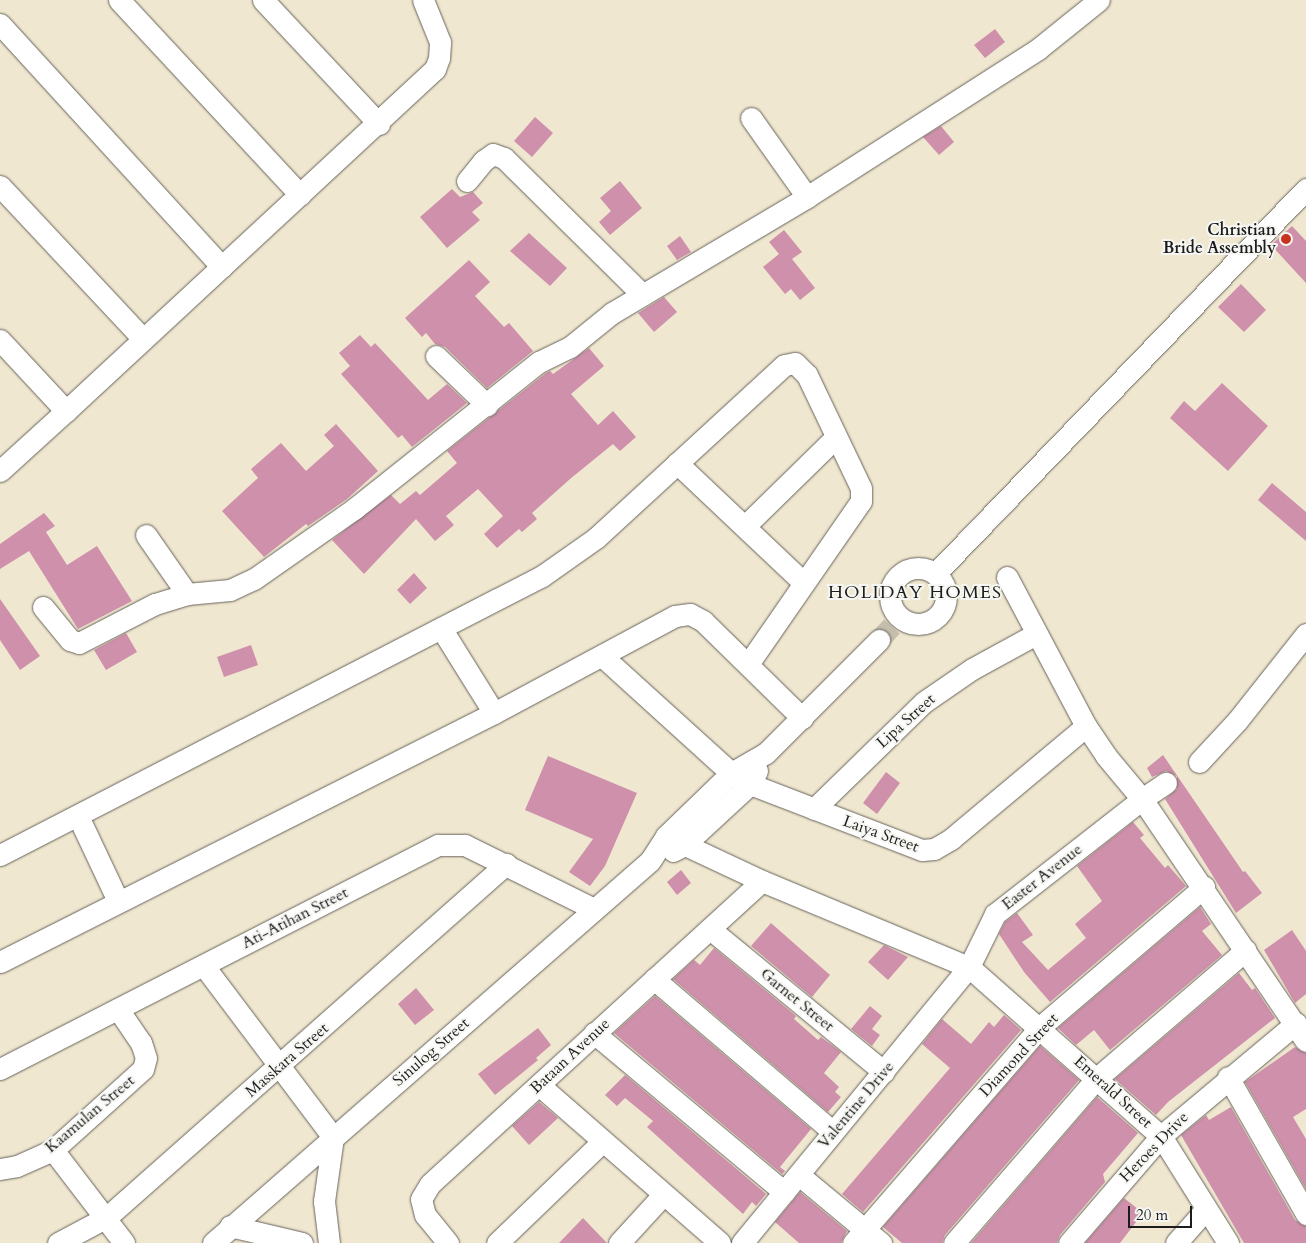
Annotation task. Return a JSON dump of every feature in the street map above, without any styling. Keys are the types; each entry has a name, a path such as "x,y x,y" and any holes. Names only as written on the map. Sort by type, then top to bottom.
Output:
{"street":[{"path":"119,0 300,195"},
{"path":"263,0 379,124"},
{"path":"0,470 379,124 435,69 439,58 440,42 423,0"},
{"path":"43,607 70,640 79,643 155,604 187,594 230,590 254,579 354,508 487,405 539,362 570,347 612,313 807,197 1038,49 1099,0"},
{"path":"0,24 222,267"},
{"path":"751,118 807,197"},
{"path":"467,181 483,161 493,154 504,158 643,294"},
{"path":"0,186 143,339"},
{"path":"935,574 1306,190"},
{"path":"0,340 66,411"},
{"path":"436,356 487,405"},
{"path":"0,855 542,576 596,538 784,365 795,363 807,375 861,488 861,501 803,582 749,663"},
{"path":"745,526 836,437"},
{"path":"677,463 803,582"},
{"path":"146,535 187,594"},
{"path":"675,841 732,773 766,753 890,628 925,624 936,618 944,608 946,596 943,584 935,574 924,569 912,569 901,575 893,585 890,597 893,609 890,628"},
{"path":"1007,577 1086,726 1142,799 1204,887 1301,1032"},
{"path":"0,962 494,713 675,616 690,614 703,621 749,663 802,718"},
{"path":"441,628 494,713"},
{"name":"Lipa Street","path":"814,809 924,702 972,669 1036,634"},
{"path":"1199,762 1237,721 1306,634"},
{"name":"Laiya Street","path":"602,656 732,773 750,784 922,850 934,849 951,839 1086,726"},
{"path":"675,841 750,784 766,753"},
{"name":"Easter Avenue","path":"969,967 995,914 1142,799 1166,783"},
{"path":"78,816 118,901"},
{"path":"675,841 762,881 969,967"},
{"name":"Sinulog Street","path":"213,1243 230,1226 594,909 675,841"},
{"name":"Ati-Atihan Street","path":"0,1069 438,845 466,845 594,909"},
{"name":"Masskara Street","path":"58,1243 107,1217 278,1068 506,864"},
{"name":"Bataan Avenue","path":"448,1243 424,1215 422,1199 430,1184 762,881"},
{"name":"Diamond Street","path":"859,1236 1040,1028 1204,887"},
{"name":"Garnet Street","path":"710,929 884,1072"},
{"path":"954,1243 1097,1078 1246,950"},
{"path":"204,966 278,1068 334,1137 324,1201 329,1243"},
{"name":"Emerald Street","path":"969,967 1161,1136 1228,1243"},
{"name":"Valentine Drive","path":"742,1243 969,967"},
{"path":"654,979 833,1132"},
{"name":"Kaamulan Street","path":"0,1169 17,1166 53,1150 143,1069 146,1058 141,1043 118,1009"},
{"name":"Heroes Drive","path":"1069,1243 1161,1136 1228,1077 1301,1032"},
{"path":"594,1033 784,1192"},
{"path":"1228,1077 1306,1214"},
{"path":"539,1085 602,1142 720,1243"},
{"path":"496,1243 602,1142"},
{"path":"53,1150 107,1217 124,1243"},
{"path":"798,1175 859,1236 881,1243"},
{"path":"619,1243 663,1195"},
{"path":"1176,1243 1206,1209"},
{"path":"230,1226 302,1243"}],"building":[{"path":"995,29 1005,42 985,58 974,45"},
{"path":"535,117 553,133 532,157 514,141"},
{"path":"941,126 954,142 939,155 923,137"},
{"path":"620,181 642,208 610,235 599,222 611,211 600,198"},
{"path":"452,189 460,197 473,192 483,203 472,212 480,220 447,248 420,217"},
{"path":"1292,226 1306,241 1306,283 1271,245"},
{"path":"784,230 802,252 792,259 815,288 800,300 791,289 785,294 763,267 779,254 769,242"},
{"path":"529,233 567,268 550,286 510,251"},
{"path":"680,236 691,252 677,260 667,246"},
{"path":"469,260 490,282 475,296 504,327 509,323 533,351 487,388 445,347 435,344 426,333 422,337 405,318"},
{"path":"1241,284 1266,310 1244,332 1218,307"},
{"path":"664,297 677,312 654,332 638,313"},
{"path":"360,335 371,347 375,343 428,400 447,384 467,403 412,447 402,435 398,438 341,374 350,366 339,353"},
{"path":"589,348 604,366 571,394 598,425 613,411 636,437 620,451 613,444 570,479 532,513 537,519 522,532 519,529 497,548 484,534 503,516 478,489 446,516 454,525 435,541 416,519 364,574 332,540 391,495 400,504 416,491 420,495 457,463 447,451 546,373 550,371 553,374"},
{"path":"1222,383 1268,426 1228,471 1170,418 1184,401 1195,411"},
{"path":"336,424 378,471 347,499 308,526 306,524 264,557 222,511 258,478 251,469 281,443 306,471 334,446 324,435"},
{"path":"1272,483 1306,512 1306,541 1258,500"},
{"path":"44,513 55,526 46,532 67,565 97,546 132,601 78,629 29,551 0,569 0,544"},
{"path":"414,573 427,588 410,604 397,590"},
{"path":"0,599 40,656 20,670 0,640"},
{"path":"126,633 137,652 106,670 94,650"},
{"path":"251,645 258,665 224,677 217,657"},
{"path":"1163,755 1243,872 1245,871 1262,893 1236,913 1165,799 1177,789 1177,776 1166,771 1152,777 1147,768"},
{"path":"548,756 637,793 605,866 590,886 569,872 593,839 525,810"},
{"path":"886,772 900,783 877,814 863,803"},
{"path":"1133,822 1144,835 1140,838 1165,868 1168,865 1186,886 1050,1002 1024,972 999,934 1005,922 1017,913 1033,935 1022,942 1048,970 1086,938 1075,924 1102,901 1077,866"},
{"path":"681,870 691,883 677,895 667,882"},
{"path":"1200,907 1211,924 1202,931 1222,955 1110,1050 1094,1030 1076,1045 1058,1028"},
{"path":"771,923 830,975 812,997 751,946"},
{"path":"1292,930 1306,951 1306,994 1295,1003 1264,950"},
{"path":"884,945 908,957 888,980 868,962"},
{"path":"714,948 796,1016 794,1019 818,1040 821,1037 841,1052 824,1073 839,1087 835,1092 841,1097 828,1112 673,979 694,960 700,965"},
{"path":"1239,973 1252,990 1255,988 1275,1018 1168,1102 1156,1115 1115,1079"},
{"path":"416,988 434,1010 415,1025 398,1004"},
{"path":"655,996 811,1129 780,1167 785,1171 782,1174 614,1033"},
{"path":"870,1006 882,1016 872,1029 880,1035 872,1046 851,1029"},
{"path":"1004,1015 1021,1030 863,1212 842,1194 950,1068 922,1044 942,1019 971,1044 989,1022 994,1027"},
{"path":"538,1028 551,1045 536,1058 538,1060 495,1095 478,1074"},
{"path":"1040,1046 1079,1080 945,1235 942,1243 902,1243 883,1227"},
{"path":"1295,1047 1306,1053 1306,1109 1293,1117 1306,1139 1306,1189 1245,1082"},
{"path":"625,1075 766,1194 756,1206 752,1202 743,1214 647,1127 653,1121 625,1098 617,1106 605,1095"},
{"path":"1097,1097 1138,1133 1103,1174 1105,1182 1060,1235 1057,1243 971,1243"},
{"path":"539,1102 558,1118 529,1145 512,1126"},
{"path":"1231,1107 1295,1220 1306,1226 1306,1243 1244,1243 1181,1135 1206,1115 1209,1120"},
{"path":"800,1192 847,1231 841,1243 799,1243 775,1222"},
{"path":"1124,1198 1143,1213 1120,1243 1085,1243"},
{"path":"583,1218 607,1243 559,1243"}],"tunnel":[{"path":"879,640 892,626"}],"place":[{"name":"Christian Bride Assembly","path":"1286,239"}],"district":[{"name":"HOLIDAY HOMES","path":"915,593"}]}
